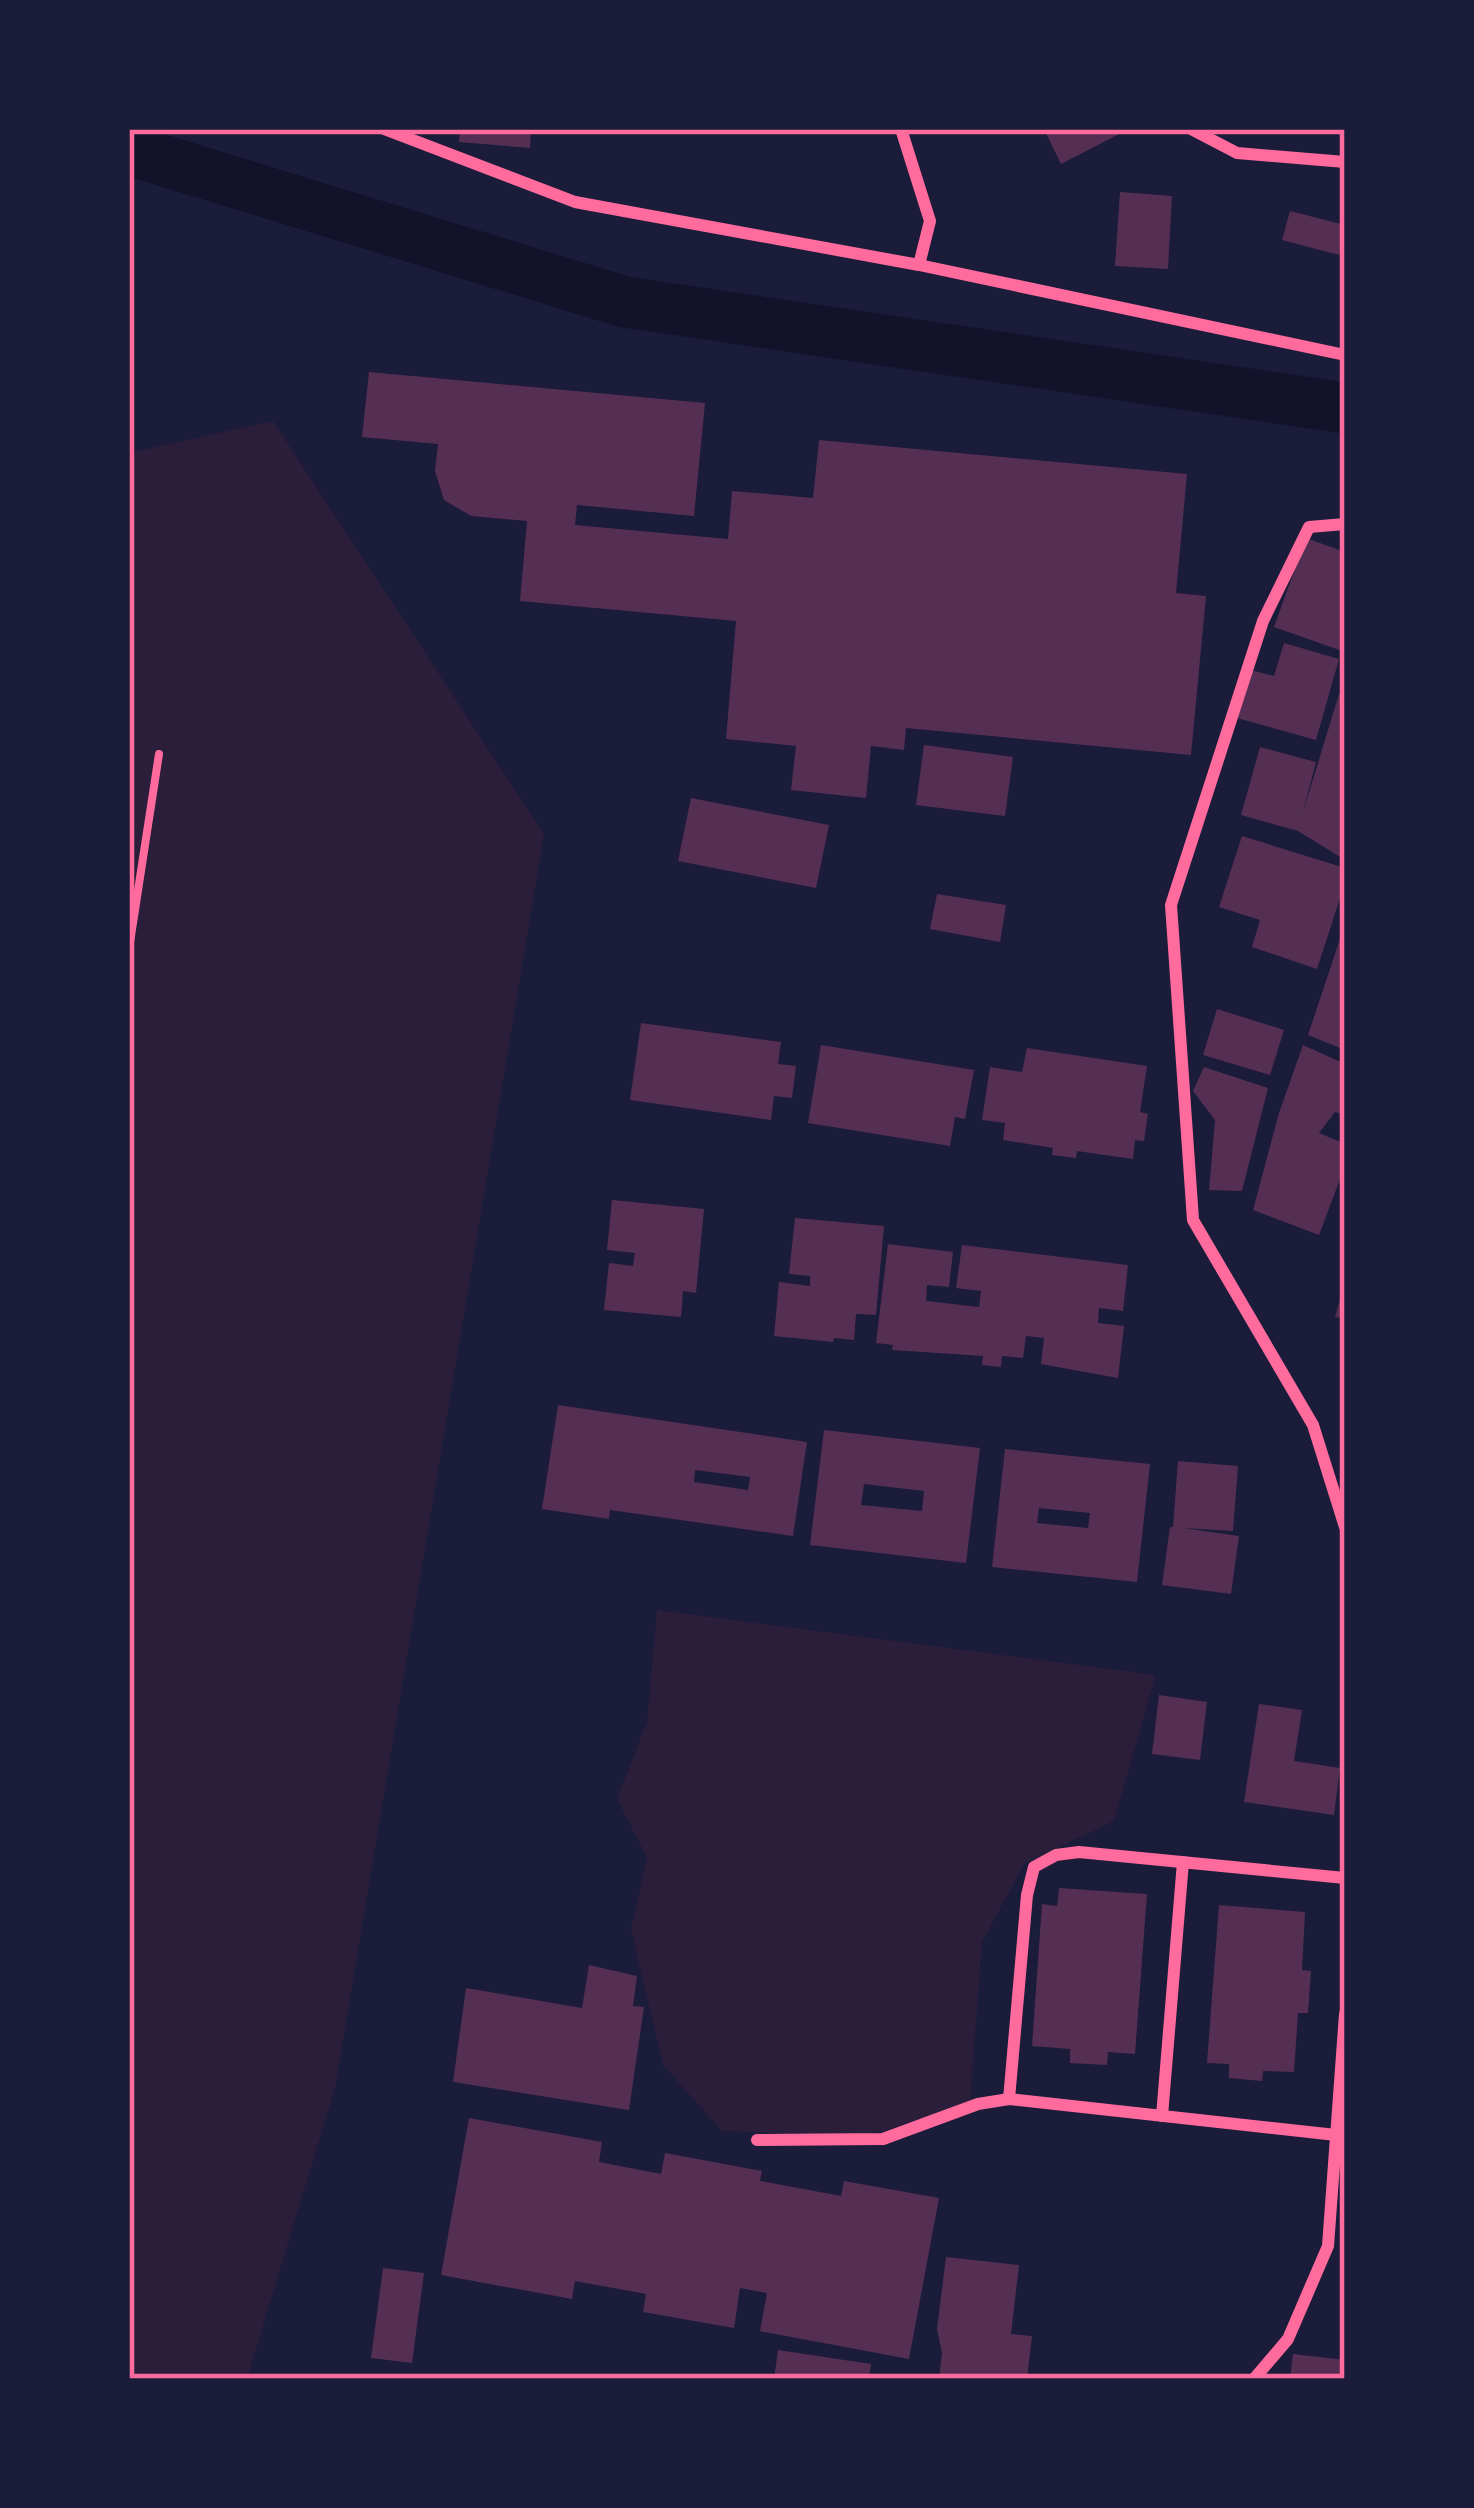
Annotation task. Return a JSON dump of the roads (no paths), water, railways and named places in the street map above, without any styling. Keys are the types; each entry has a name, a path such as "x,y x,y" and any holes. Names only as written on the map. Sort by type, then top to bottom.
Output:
{"street":[{"path":"384,129 575,202 920,265 1345,355"},
{"path":"901,129 930,221 920,265"},
{"path":"1191,129 1237,153 1345,162"},
{"path":"1345,524 1309,527 1263,621 1171,905 1193,1220 1313,1425 1345,1528"},
{"path":"1009,2099 1034,1867 1078,1852 1345,1878"},
{"path":"1162,2116 1183,1862"},
{"path":"1254,2379 1288,2338 1328,2246 1345,2014"},
{"path":"757,2140 883,2139 977,2104 1009,2099 1336,2135"}],"waterway":[{"path":"129,150 625,302 1345,408"}]}
